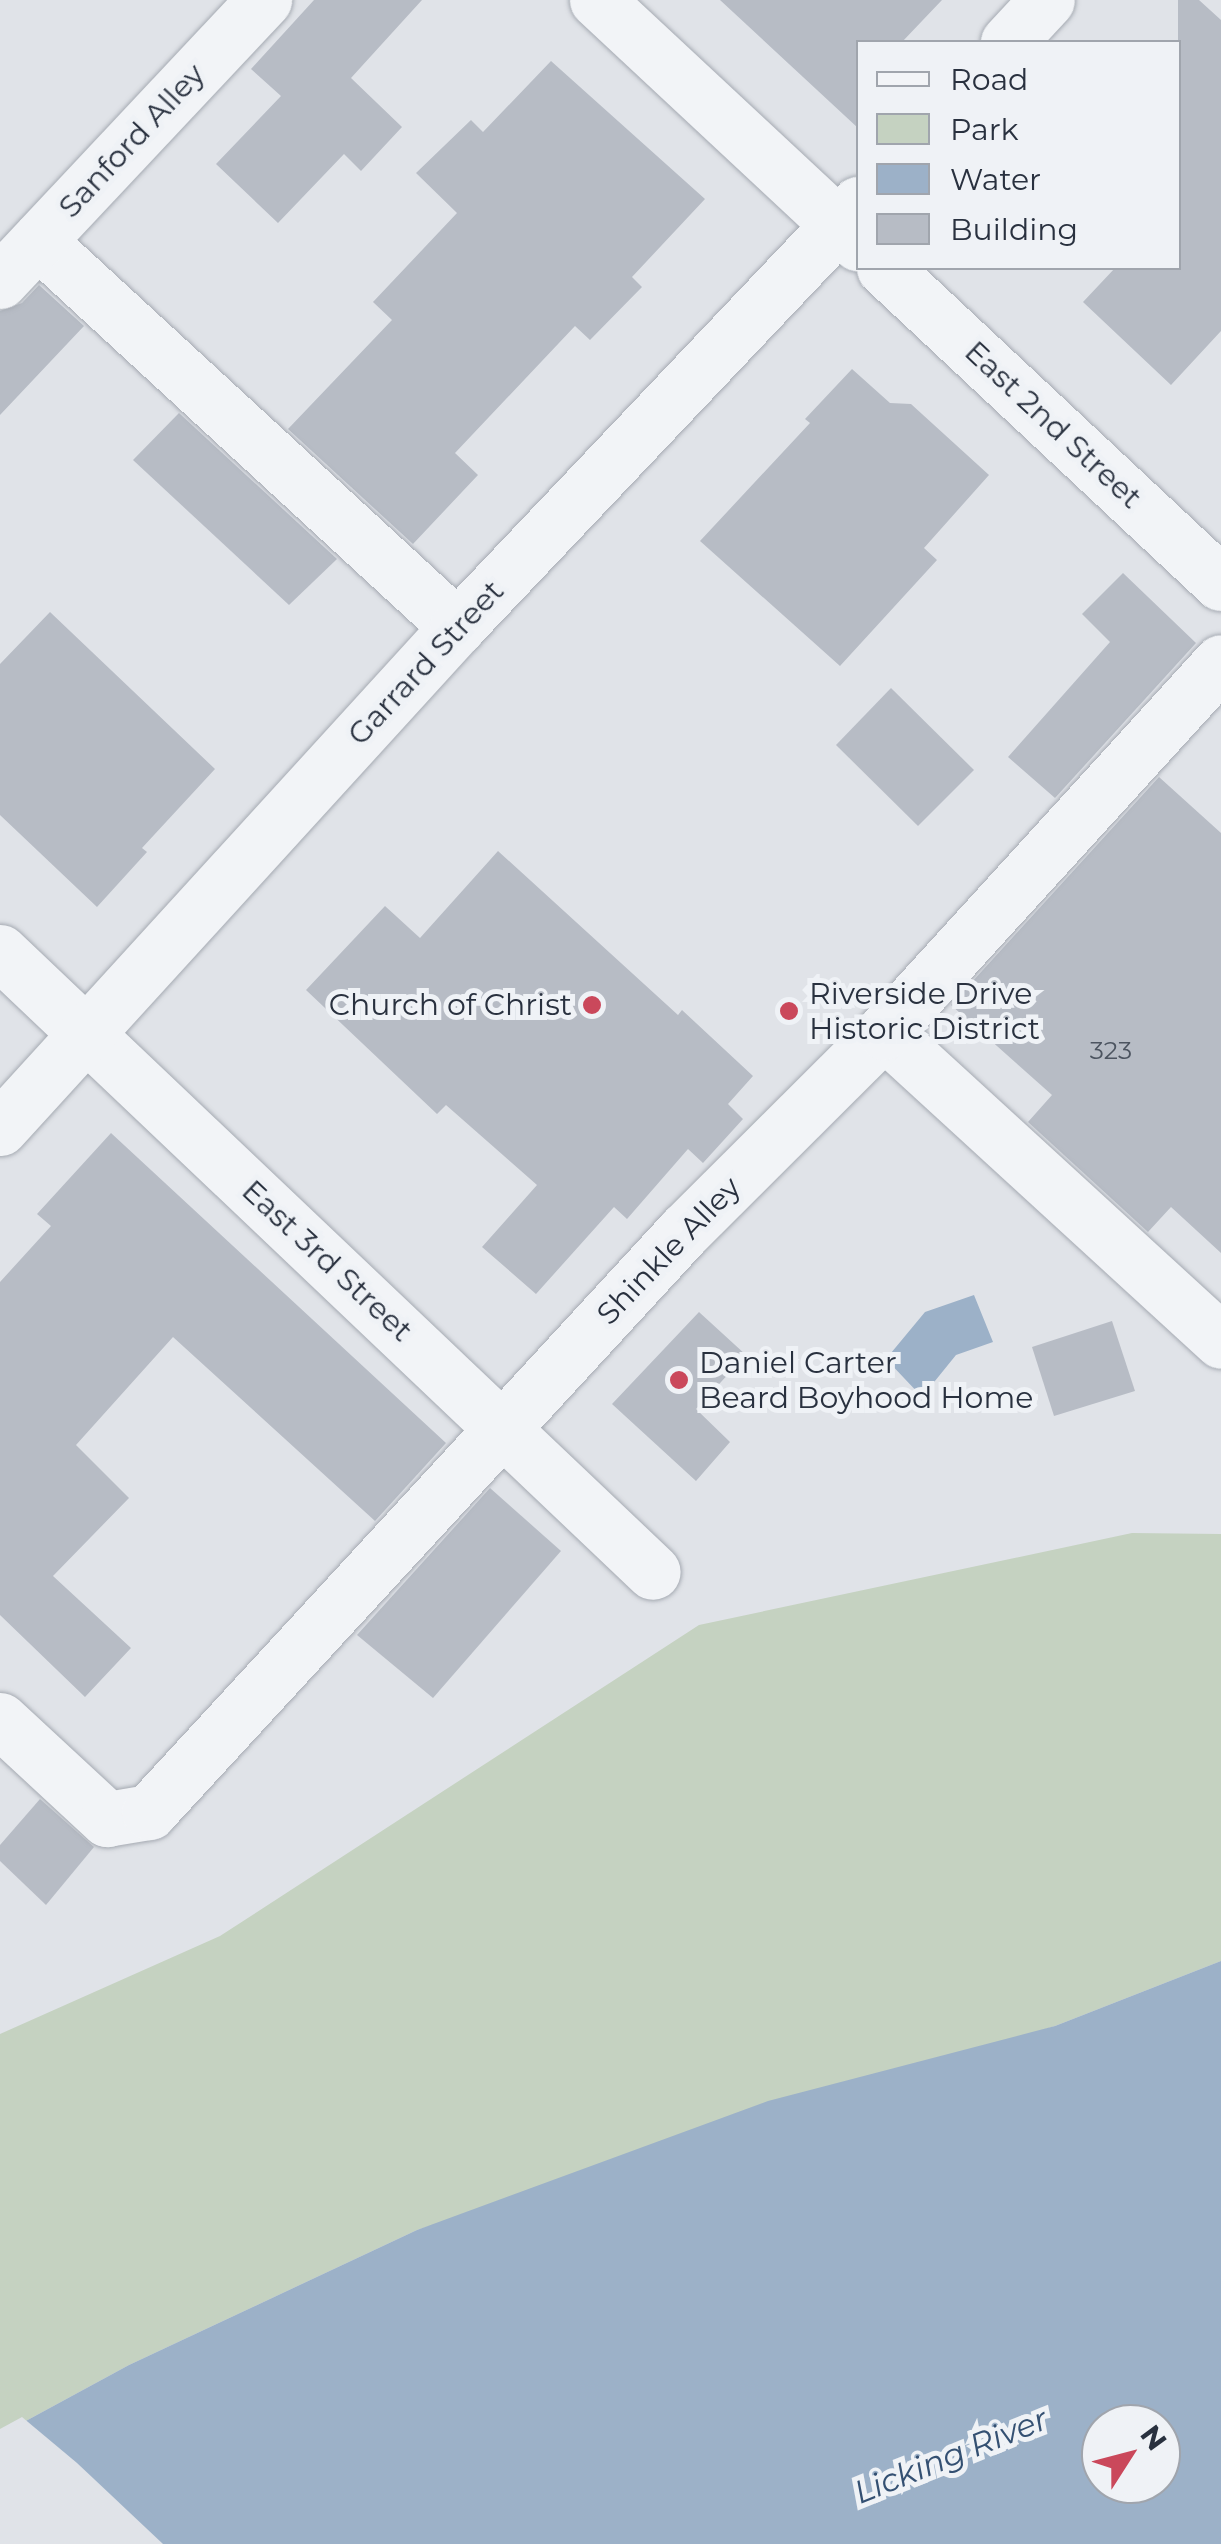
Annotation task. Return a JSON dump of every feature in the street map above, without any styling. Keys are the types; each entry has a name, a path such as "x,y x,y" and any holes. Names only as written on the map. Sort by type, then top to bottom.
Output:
{"street":[{"name":"Sanford Alley","path":"0,281 264,0"},
{"path":"597,0 852,224"},
{"path":"1010,40 1047,0"},
{"name":"Garrard Street","path":"0,1128 458,627 852,224"},
{"path":"38,241 458,627"},
{"name":"East 2nd Street","path":"886,270 1221,583"},
{"name":"Shinkle Alley","path":"0,1720 106,1819 150,1812 685,1230 884,1032 1221,662"},
{"name":"East 3rd Street","path":"0,952 653,1572"},
{"path":"884,1032 1221,1340"}],"green space":[{"path":"1132,1533 1221,1534 1221,1961 1055,2026 417,2230 129,2365 0,2435 0,2034 220,1936 699,1625"}],"water":[{"path":"974,1295 993,1342 956,1355 922,1397 886,1359 925,1312"},
{"name":"Licking River","path":"1221,1961 1221,2544 0,2544 0,2435 129,2365 417,2230 768,2101 1055,2026"}],"pier":[{"path":"22,2417 163,2544 0,2544 0,2429"}],"building":[{"path":"314,0 422,0 351,78 402,127 361,171 344,154 278,223 216,164 281,96 251,69"},
{"path":"720,0 942,0 904,40 856,40 856,126"},
{"path":"1178,0 1199,0 1221,20 1221,331 1171,385 1083,302 1113,270 1181,270"},
{"path":"551,61 705,199 632,277 642,287 590,340 575,326 455,453 478,475 413,544 288,429 392,320 373,302 457,213 416,173 471,120 483,132"},
{"path":"39,285 84,326 0,415 0,311 22,303"},
{"path":"852,369 890,403 911,404 989,475 924,548 937,560 840,666 700,541 810,423 805,419"},
{"path":"179,413 337,559 289,605 133,460"},
{"path":"1123,573 1196,643 1055,798 1008,757 1110,642 1082,614"},
{"path":"50,612 215,769 142,848 147,852 97,907 0,815 0,664"},
{"path":"891,688 974,770 918,826 836,745"},
{"path":"1159,777 1221,833 1221,1253 1171,1207 1148,1232 1028,1122 1052,1095 951,1005"},
{"path":"498,851 678,1015 682,1010 753,1076 728,1104 743,1119 703,1163 688,1149 627,1219 614,1207 536,1294 482,1247 537,1185 446,1105 437,1114 306,990 385,906 420,938"},
{"path":"111,1133 446,1443 375,1521 173,1337 76,1445 129,1498 53,1576 131,1648 85,1697 0,1615 0,1282 51,1226 37,1214"},
{"name":"Daniel Carter Beard Boyhood Home","path":"699,1312 746,1355 696,1409 730,1442 696,1481 612,1404"},
{"path":"1112,1321 1135,1391 1054,1416 1032,1347"},
{"path":"490,1488 561,1551 433,1698 357,1635"},
{"path":"40,1799 94,1847 46,1905 0,1861 0,1845"}],"place":[{"name":"Church of Christ","path":"592,1005"},
{"name":"Riverside Drive Historic District","path":"789,1011"},
{"name":"Daniel Carter Beard Boyhood Home","path":"679,1380"}]}
